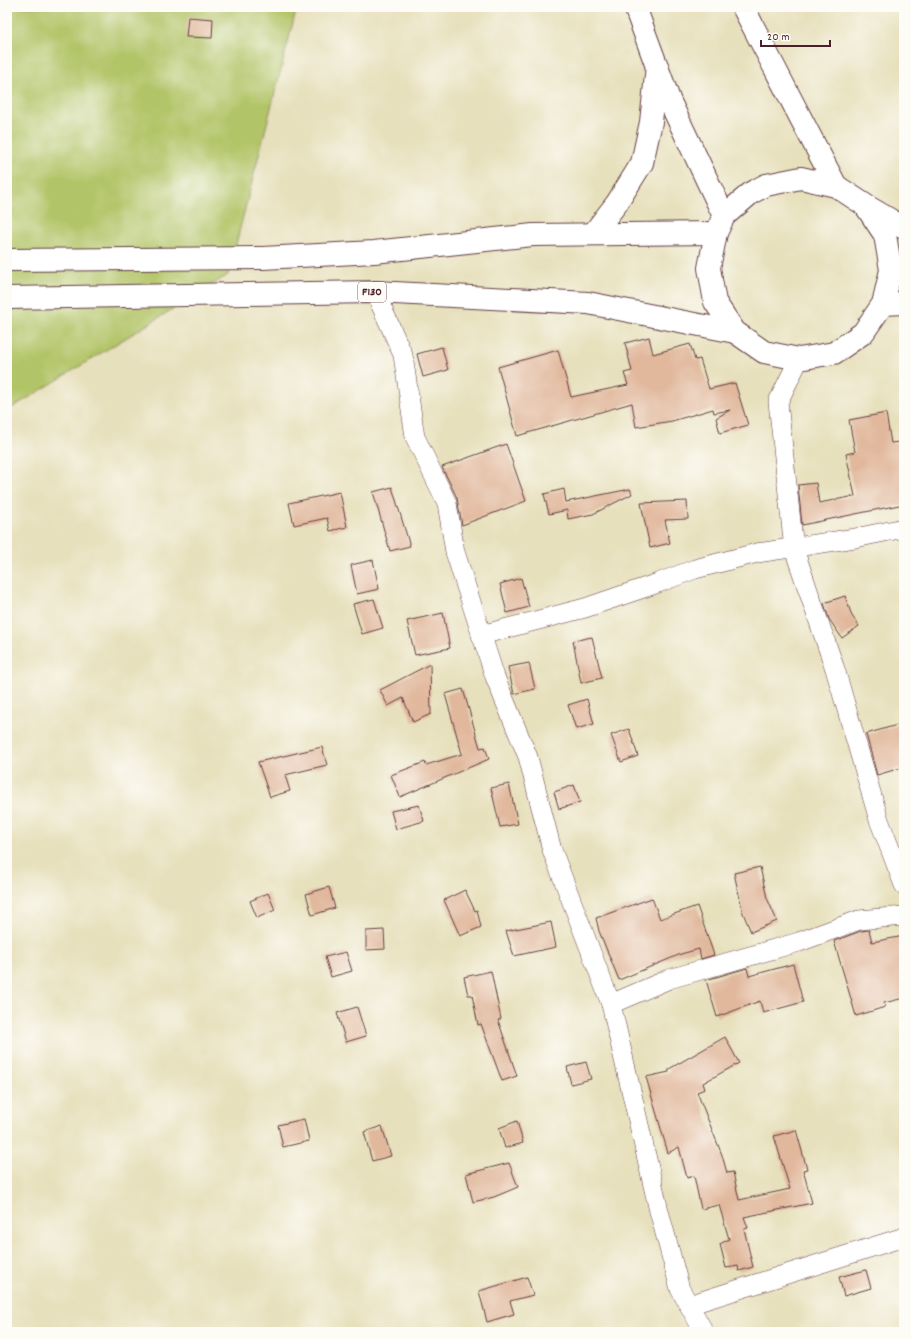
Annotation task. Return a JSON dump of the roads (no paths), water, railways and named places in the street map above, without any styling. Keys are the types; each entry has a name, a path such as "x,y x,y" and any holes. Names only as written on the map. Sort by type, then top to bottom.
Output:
{"main road":[{"path":"635,7 670,102 720,225"},
{"path":"743,7 836,186"},
{"path":"593,234 617,203 642,163 651,122 657,66"},
{"path":"865,205 884,235 891,270 894,304 863,333 834,353 799,359 764,352 735,332 715,302 709,268 720,225 751,193 766,185 801,178 836,186 904,228"},
{"path":"7,260 263,258 374,252 533,235 593,234 720,225"},
{"name":"F130","path":"7,298 375,292 588,303 735,332"}],"street":[{"path":"375,292 403,355 415,437 447,503 455,552 481,635 495,677 528,757 552,850 611,1004 659,1211 680,1289 704,1332"},
{"path":"799,359 778,402 794,549 836,669 879,820 904,885"},
{"path":"481,635 585,608 695,569 757,553 794,549 904,528"},
{"path":"611,1004 669,979 798,942 859,920 904,916"},
{"path":"689,1305 904,1237"}]}
